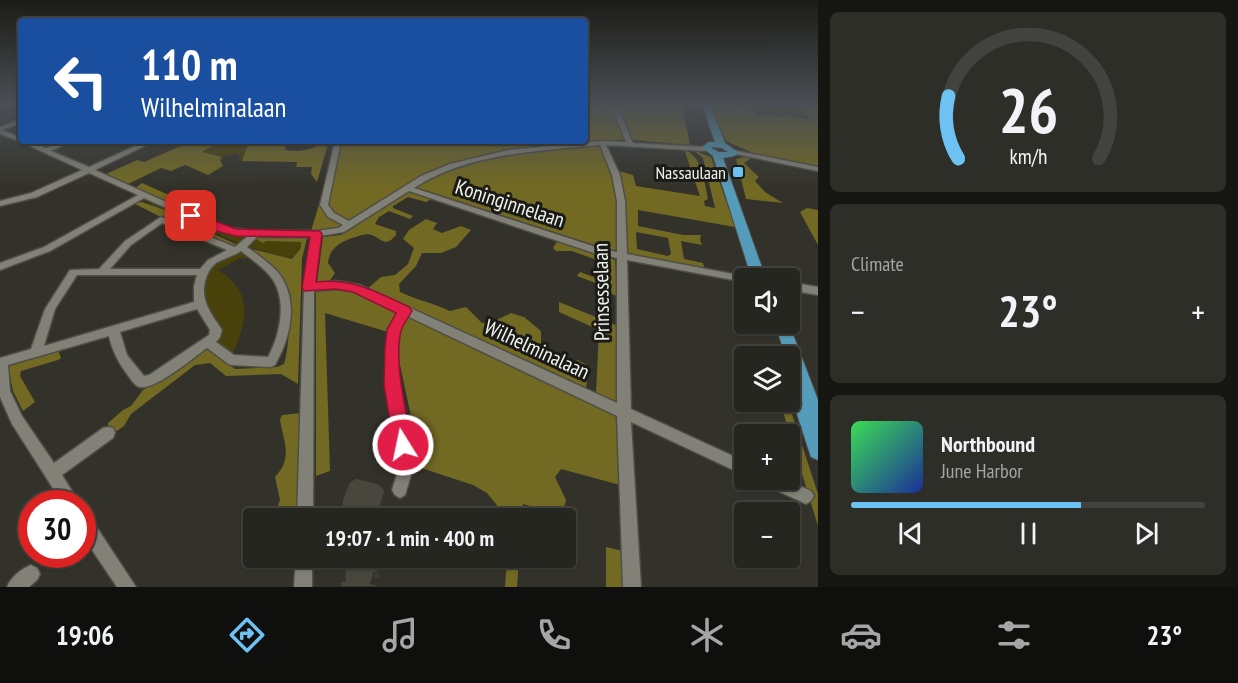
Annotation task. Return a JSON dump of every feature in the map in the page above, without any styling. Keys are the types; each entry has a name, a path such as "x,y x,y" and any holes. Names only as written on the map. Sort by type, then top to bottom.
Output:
{"main road":[{"path":"713,132 756,268"},
{"path":"719,150 763,268"},
{"path":"786,334 818,423"},
{"path":"800,397 818,451"}],"street":[{"path":"626,132 630,143"},
{"name":"Prinsesselaan","path":"602,143 616,175 621,201 624,413 632,587"},
{"path":"32,144 220,229 255,234 316,234 341,230 407,188 453,166 479,158 548,148 630,143 719,150 818,169"},
{"path":"47,150 62,144"},
{"path":"0,204 34,195 145,144"},
{"path":"337,144 324,205 332,216 350,225"},
{"path":"543,144 548,148"},
{"name":"Koninginnelaan","path":"407,188 621,258 734,277"},
{"path":"0,267 47,249 144,195"},
{"path":"102,272 128,243 161,220 240,249 267,268 278,280 284,296 286,318 276,355 272,362 231,360 208,342"},
{"path":"114,330 116,348 123,361 141,382 145,382 208,342 214,337 216,330 199,304 198,288 203,272 211,262 240,249 255,234"},
{"path":"305,508 309,288 316,234"},
{"path":"36,353 50,309 74,272 203,272"},
{"name":"Wilhelminalaan","path":"309,288 336,285 356,288 734,463"},
{"path":"800,288 818,291"},
{"path":"63,490 17,420 4,391 1,363 199,304"},
{"path":"400,490 406,465 393,385 392,348 394,330 404,311"},
{"path":"52,473 108,433"},
{"path":"792,490 806,496"},
{"path":"96,540 127,587"},
{"path":"303,587 304,568"},
{"path":"16,587 31,574"}],"shaded area":[{"path":"588,132 623,132 626,139 588,142"},
{"path":"630,132 687,132 690,145 633,140"},
{"path":"722,132 818,132 818,168 755,154 726,141"},
{"path":"185,144 217,144 202,152 222,157 220,160 223,166 208,175 185,165 171,171 161,168 128,184 106,174 137,160 144,162"},
{"path":"218,144 250,144 242,161 237,153 222,157 202,153"},
{"path":"251,144 276,144 286,147 285,150 297,151 320,144 328,144 317,182 311,174 312,167 296,167 297,162 242,161 247,147"},
{"path":"341,144 542,144 464,160 434,171 406,186 354,220 345,220 338,216 327,203"},
{"path":"596,145 601,147 606,159 616,196 618,248 613,251 415,187 458,168 480,162 526,153"},
{"path":"684,149 695,158 702,170 708,199 704,201 705,206 715,208 703,158 693,150 711,157 735,227 638,210 638,226 683,235 701,235 702,245 681,241 684,259 703,263 705,270 627,253 619,171 633,175 636,186 700,196","holes":["636,232 668,238 671,254 668,256 637,249"]},
{"path":"751,158 744,163 759,177 755,181 765,192 783,203 746,199 736,159"},
{"path":"142,183 198,208 189,212 135,188"},
{"path":"409,190 434,198 426,202 408,197 393,206 413,216 410,219 389,211 379,217 375,224 396,231 396,235 388,241 382,241 367,234 342,242 333,251 328,263 335,273 329,282 317,283 323,237 341,235"},
{"path":"323,191 324,210 340,223 341,227 311,231"},
{"path":"139,198 144,198 220,231 247,238 242,245"},
{"path":"142,202 168,211 173,216 240,246 234,247 133,203"},
{"path":"807,208 818,210 818,245 800,212"},
{"path":"426,219 437,223 433,229 442,233 461,226 471,230 456,247 441,253 422,253 416,266 399,284 400,292 450,311 466,307 482,323 492,322 511,313 524,317 541,331 541,355 565,365 578,360 585,364 588,372 586,389 366,290 381,277 395,275 408,264 414,248 403,239 409,230"},
{"path":"260,236 307,238 302,259 298,384 281,374 226,376 210,363 195,365 131,414 124,426 117,431 109,431 108,423 131,406 143,390 208,348 235,369 277,367 284,364 291,316 288,292 278,274 248,248 292,259 301,248 301,242 266,241 263,243 256,239"},
{"path":"256,239 263,243 266,241 302,242 301,248 292,259 249,247"},
{"path":"558,240 615,260 617,296 606,292 606,287 577,276 580,272 604,281 605,263 572,251 556,251 553,248"},
{"path":"242,250 247,256 244,259 240,258 218,270 230,279 243,299 244,321 231,357 215,341 223,335 205,303 202,285 211,266"},
{"path":"316,289 348,290 398,312 388,332 325,313 330,471 316,476"},
{"path":"559,302 618,326 618,394 615,403 596,394 599,330 559,312"},
{"path":"406,316 616,412 620,485 561,469 555,477 566,500 564,508 537,508 523,504 523,508 499,508 487,493 473,485 409,464 417,445 395,341 399,325"},
{"path":"58,350 61,358 58,360 21,371 20,376 35,402 23,411 13,391 8,365"},
{"path":"783,412 791,412 795,424 787,424"},
{"path":"302,413 300,508 277,508 280,500 275,477 281,470 286,457 280,420 282,415"},
{"path":"800,439 818,494 818,526 800,467"},
{"path":"606,547 623,551 625,587 606,587"},
{"path":"506,568 518,568 517,587 505,587"}],"building":[{"path":"356,478 379,484 385,490 380,508 342,508 342,501 349,482"},
{"path":"344,568 378,568 371,583 383,587 341,587 340,582 345,581"}],"place":[{"name":"Nassaulaan","path":"738,172"}],"route":[{"path":"191,216 220,229 236,232 316,234 309,288 336,285 356,288 404,311 394,330 392,348 393,385 403,445"}]}
